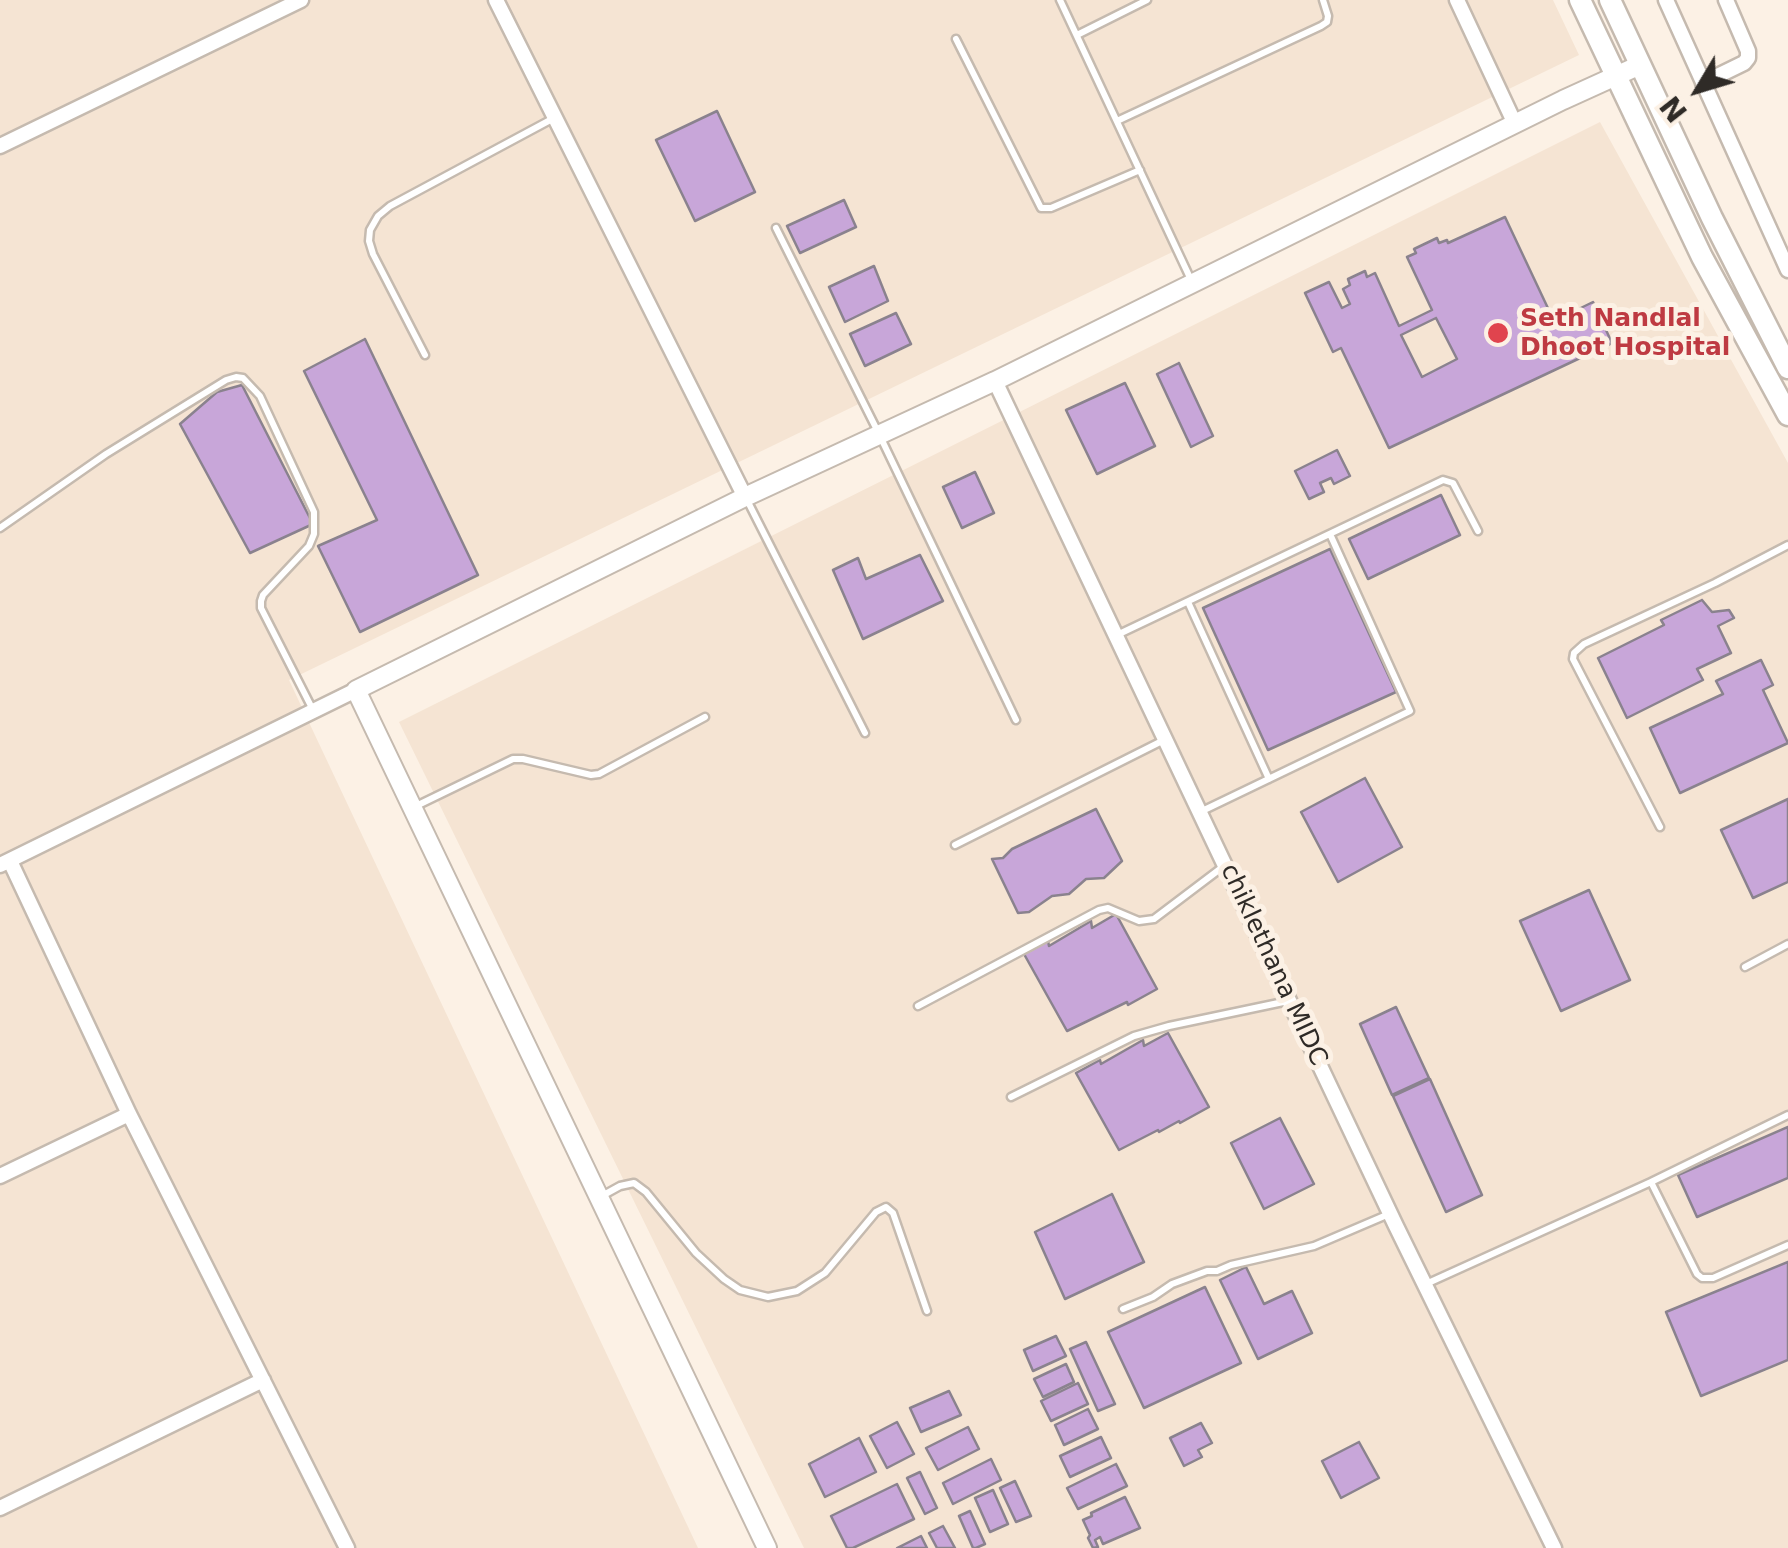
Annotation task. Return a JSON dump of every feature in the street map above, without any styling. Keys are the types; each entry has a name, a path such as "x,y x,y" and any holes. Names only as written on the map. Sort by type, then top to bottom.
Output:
{"main road":[{"path":"1580,0 1702,257 1788,415"},
{"path":"1610,0 1712,218 1788,368"}],"street":[{"path":"0,146 301,0"},
{"path":"496,0 745,497"},
{"path":"1456,0 1515,124"},
{"path":"1666,0 1788,270"},
{"path":"1703,83 1748,58 1726,0"},
{"path":"347,1548 5,863 745,497 995,381 1640,64"},
{"name":"chiklethana MIDC","path":"995,381 1390,1214 1554,1548"},
{"path":"356,690 766,1548"},
{"path":"0,1176 130,1114"},
{"path":"0,1508 263,1380"}],"lane":[{"path":"1060,0 1193,283"},
{"path":"1077,35 1147,0"},
{"path":"1117,120 1321,26 1328,16 1322,0"},
{"path":"956,39 1042,208 1052,208 1140,170"},
{"path":"425,355 373,254 370,230 390,206 555,118"},
{"path":"776,228 1016,720"},
{"path":"0,528 106,454 226,380 243,378 260,396 314,512 314,534 309,546 263,594 261,601 314,711"},
{"path":"1116,636 1443,480 1453,483 1478,532"},
{"path":"745,497 866,734"},
{"path":"1200,812 1410,711 1330,534"},
{"path":"1660,827 1573,659 1574,653 1584,644 1788,544"},
{"path":"1188,602 1269,779"},
{"path":"412,807 513,759 598,774 705,716"},
{"path":"955,845 1166,739"},
{"path":"918,1006 1098,910 1108,908 1139,920 1154,919 1225,865"},
{"path":"1745,967 1788,944"},
{"path":"1011,1097 1134,1036 1289,1001"},
{"path":"1425,1284 1788,1115"},
{"path":"1650,1182 1702,1278 1713,1278 1788,1245"},
{"path":"599,1197 634,1184 646,1192 696,1254 724,1279 740,1290 768,1298 796,1290 825,1272 878,1209 886,1207 892,1213 927,1312"},
{"path":"1123,1308 1207,1271 1314,1246 1390,1214"}],"shaded area":[{"path":"0,0 1553,0 1579,55 289,680 698,1548 0,1548"},
{"path":"1600,122 1788,463 1788,1548 804,1548 399,722"}],"building":[{"path":"717,111 755,192 695,221 656,140"},
{"path":"844,200 856,227 800,253 787,226"},
{"path":"1505,217 1554,321 1593,302 1612,343 1389,448 1341,348 1333,352 1305,293 1329,282 1342,308 1350,304 1343,289 1350,285 1348,279 1365,271 1367,277 1375,273 1399,326 1432,310 1407,257 1416,253 1414,249 1437,238 1439,243 1448,243","holes":["1436,318 1457,359 1422,377 1401,335"]},
{"path":"874,266 888,301 845,322 829,287"},
{"path":"896,313 911,344 865,366 850,334"},
{"path":"365,339 478,575 360,632 318,546 377,520 304,371"},
{"path":"1179,363 1213,436 1191,447 1157,374"},
{"path":"1125,383 1155,446 1097,474 1066,410"},
{"path":"242,385 313,524 250,553 180,424 217,392"},
{"path":"1337,450 1350,476 1334,484 1331,478 1320,483 1324,492 1309,499 1295,471"},
{"path":"975,472 994,513 962,528 943,487"},
{"path":"1441,495 1460,535 1368,579 1349,539"},
{"path":"1330,549 1396,692 1268,750 1203,608"},
{"path":"920,555 943,601 863,639 833,570 858,558 866,579"},
{"path":"1702,600 1712,612 1729,610 1734,618 1718,626 1731,653 1697,669 1703,680 1627,718 1598,658 1664,625 1661,620"},
{"path":"1761,660 1773,685 1763,690 1788,743 1680,793 1650,728 1723,694 1716,681"},
{"path":"1365,778 1402,847 1338,882 1301,812"},
{"path":"1788,799 1788,882 1753,898 1721,830"},
{"path":"1096,809 1122,861 1104,878 1086,879 1069,894 1052,896 1029,912 1018,913 992,859 1003,858 1012,849"},
{"path":"1589,890 1630,980 1561,1011 1520,921"},
{"path":"1116,914 1157,989 1067,1031 1024,954 1048,941 1049,946 1091,921 1092,928"},
{"path":"1396,1007 1429,1078 1392,1095 1360,1024"},
{"path":"1168,1033 1209,1107 1119,1150 1076,1073 1143,1040 1144,1046"},
{"path":"1430,1079 1482,1195 1446,1212 1393,1096"},
{"path":"1280,1118 1314,1184 1264,1209 1231,1143"},
{"path":"1788,1127 1788,1178 1697,1217 1678,1175"},
{"path":"1112,1194 1144,1262 1065,1299 1035,1232"},
{"path":"1788,1262 1788,1360 1701,1396 1666,1312"},
{"path":"1246,1267 1264,1304 1292,1291 1312,1333 1258,1359 1220,1280"},
{"path":"1205,1287 1241,1363 1144,1408 1108,1332"},
{"path":"1056,1336 1066,1356 1033,1371 1024,1350"},
{"path":"1086,1342 1115,1404 1098,1411 1070,1349"},
{"path":"1066,1364 1074,1382 1043,1397 1034,1379"},
{"path":"1078,1383 1088,1404 1051,1421 1041,1401"},
{"path":"949,1391 961,1415 921,1432 910,1408"},
{"path":"1088,1409 1098,1429 1064,1445 1055,1425"},
{"path":"897,1422 914,1454 887,1468 870,1436"},
{"path":"1201,1423 1212,1443 1198,1450 1202,1457 1184,1466 1170,1438"},
{"path":"968,1427 979,1449 938,1470 926,1448"},
{"path":"1101,1437 1111,1458 1070,1477 1060,1456"},
{"path":"859,1438 876,1472 825,1497 809,1464"},
{"path":"1359,1442 1379,1478 1341,1498 1322,1461"},
{"path":"991,1459 1001,1480 953,1504 943,1483"},
{"path":"1116,1464 1127,1486 1078,1509 1067,1488"},
{"path":"920,1472 937,1508 925,1514 907,1478"},
{"path":"1015,1481 1031,1516 1016,1522 1000,1488"},
{"path":"897,1484 914,1519 847,1548 831,1516"},
{"path":"993,1490 1008,1524 990,1532 975,1498"},
{"path":"1125,1497 1140,1528 1103,1544 1100,1537 1095,1540 1098,1547 1093,1548 1083,1520"},
{"path":"970,1511 985,1544 976,1548 959,1516"},
{"path":"943,1526 955,1548 937,1548 929,1533"},
{"path":"921,1536 927,1548 897,1548"}],"place":[{"name":"Seth Nandlal Dhoot Hospital","path":"1498,333"}]}
